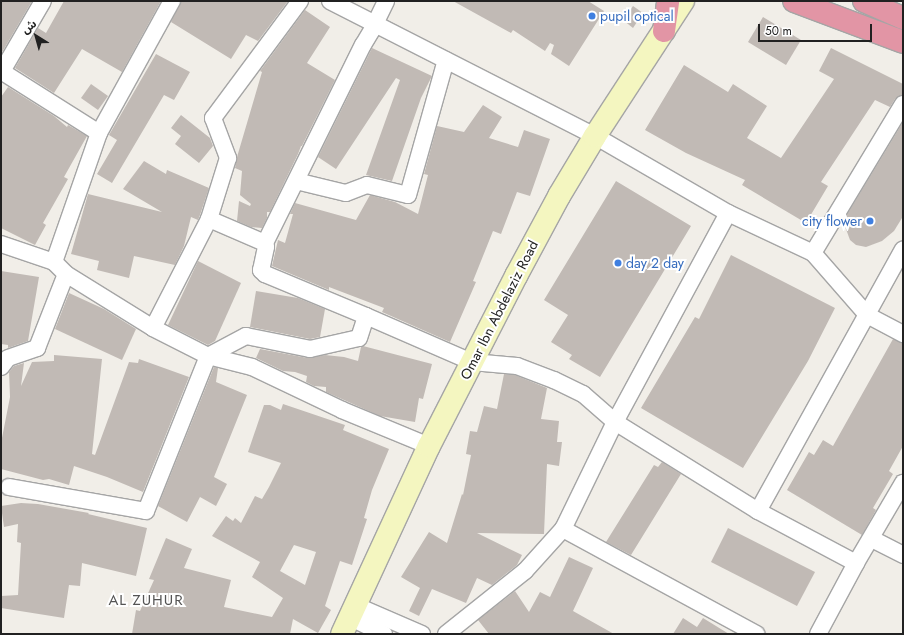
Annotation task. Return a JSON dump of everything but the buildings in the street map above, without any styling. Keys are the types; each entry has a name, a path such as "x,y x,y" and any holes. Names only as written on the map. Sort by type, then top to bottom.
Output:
{"highway":[{"path":"664,31 668,1"},
{"path":"794,1 903,42"},
{"path":"864,1 903,18"}],"main road":[{"name":"Omar Ibn Abdelaziz Road","path":"349,619 429,446 523,262 594,136 683,1"}],"street":[{"path":"43,1 1,72 99,133"},
{"path":"54,262 99,133 172,1"},
{"path":"153,328 209,219 228,158 213,118 300,1"},
{"path":"330,1 594,136 728,213 812,253 867,315 903,334"},
{"path":"386,1 265,243 266,247 261,270 265,274 472,362 517,366 554,380 583,394 615,422 758,511 856,563"},
{"path":"296,181 346,193 367,185 408,195 446,60"},
{"path":"812,253 903,104"},
{"path":"446,634 525,571 563,529 615,422 728,213"},
{"path":"209,219 265,243"},
{"path":"1,244 54,262 66,274 153,328 208,356 252,366 342,410 429,446"},
{"path":"758,511 903,249"},
{"path":"1,367 8,358 37,348 66,274"},
{"path":"9,487 146,511 208,356 246,336 310,348 359,338 366,316"},
{"path":"818,634 856,563 872,539 903,483"},
{"path":"563,529 756,634"},
{"path":"872,539 903,555"},
{"path":"349,619 384,634"},
{"path":"349,619 422,634"}],"place":[{"name":"pupil optical","path":"592,16"},
{"name":"city flower","path":"870,221"},
{"name":"day 2 day","path":"618,263"}],"district":[{"name":"AL ZUHUR","path":"146,601"}]}
